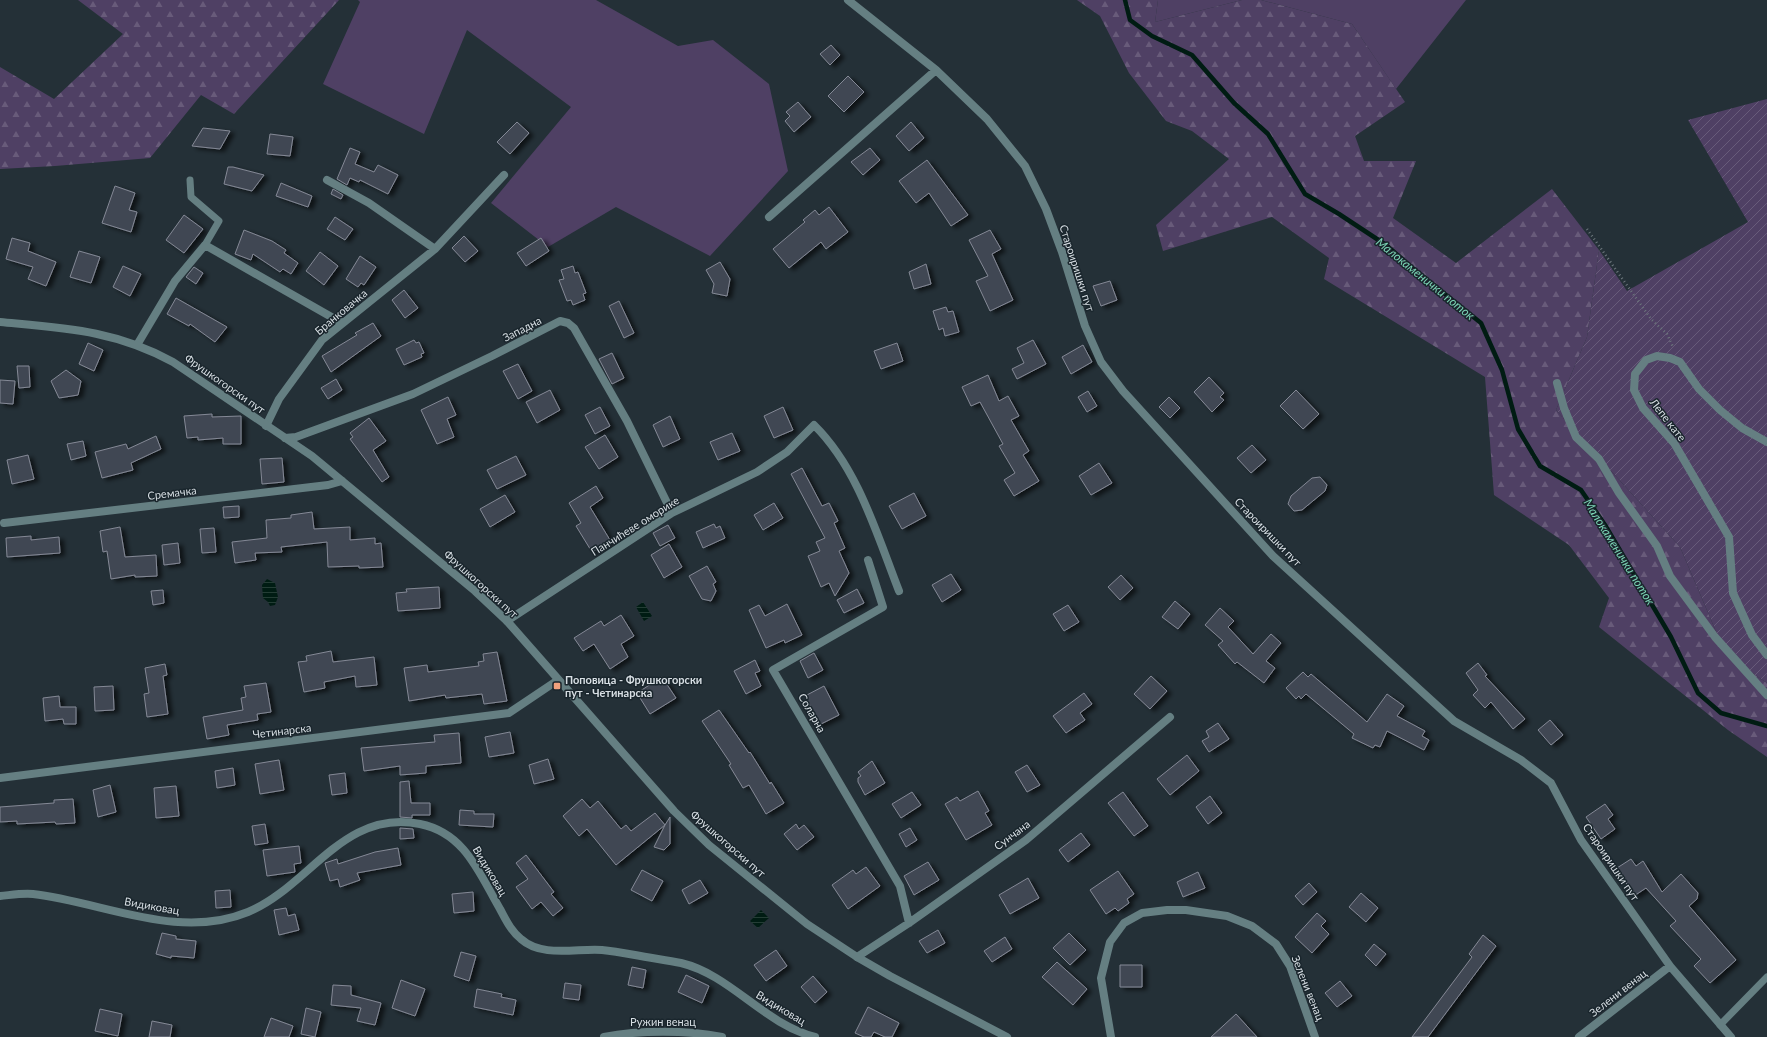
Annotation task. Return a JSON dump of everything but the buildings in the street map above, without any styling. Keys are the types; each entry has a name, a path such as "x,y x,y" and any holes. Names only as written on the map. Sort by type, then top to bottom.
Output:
{"street":[{"name":"Староиришки пут","path":"848,0 936,70 987,119 1025,166 1046,209 1085,326 1101,362 1123,391 1278,562 1454,721 1521,760 1551,783 1581,840 1670,966 1731,1037"},
{"path":"769,218 936,70"},
{"name":"Бранковачка","path":"266,426 279,399 318,346 342,323 435,249 504,174"},
{"path":"327,180 369,203 435,249"},
{"path":"137,345 175,281 205,245 342,323"},
{"name":"Фрушкогорски пут","path":"0,322 91,332 137,345 173,362 312,456 475,590 507,621 674,811 709,845 807,924 857,957 1008,1037"},
{"name":"Западна","path":"285,438 296,437 413,394 560,322 568,323 574,328 627,421 672,513"},
{"name":"Лепе кате","path":"1680,362 1670,358 1656,356 1646,360 1635,374 1634,390 1643,408 1674,443 1729,537 1733,593 1752,635 1767,655"},
{"path":"1680,362 1699,389 1720,410 1742,428 1767,442"},
{"path":"1557,383 1564,408 1576,437 1599,459 1619,493 1657,546 1670,576 1715,637 1767,695"},
{"name":"Панчићеве оморике","path":"507,621 672,513 763,468 788,452 814,425 834,446 852,478 899,591"},
{"name":"Сремачка","path":"4,523 328,485 342,481"},
{"name":"Соларна","path":"868,560 883,607 773,670 900,886 909,923"},
{"name":"Четинарска","path":"0,778 509,714 558,680"},
{"name":"Сунчана","path":"857,957 909,923 1026,840 1170,717"},
{"name":"Видиковац","path":"0,896 31,894 173,923 215,922 249,912 281,893 347,838 372,825 389,822 418,823 445,832 461,845 472,861 512,930 528,945 552,950 604,950 680,963 702,970 780,1023 802,1034 815,1037"},
{"name":"Зелени венац","path":"1111,1037 1101,978 1110,942 1124,923 1142,913 1167,910 1186,910 1227,916 1252,926 1276,944 1290,966 1315,1037"},
{"name":"Зелени венац","path":"1580,1037 1670,966"},
{"name":"Ружин венац","path":"604,1037 624,1033 701,1033 722,1037"}],"lane":[{"path":"190,180 191,197 219,222 205,245"},
{"path":"1720,1025 1767,977"}],"path":[{"path":"1587,230 1651,319 1667,334 1680,362"}],"green space":[{"path":"78,0 339,0 234,114 201,95 150,158 0,169 0,67 54,99 123,34"},
{"path":"358,0 596,0 678,46 713,40 769,84 788,171 710,256 616,207 548,247 491,203 571,107 467,30 424,134 323,84 360,2"},
{"path":"1077,0 1158,0 1155,22 1242,0 1261,0 1352,24 1405,102 1355,136 1364,161 1416,161 1393,218 1456,263 1552,189 1599,250 1587,337 1556,410 1680,547 1726,655 1767,683 1767,757 1728,730 1599,627 1609,598 1569,545 1494,495 1485,377 1324,279 1329,258 1272,217 1163,251 1156,225 1229,159 1192,131 1166,121 1129,73 1100,16"},
{"path":"1158,0 1242,0 1155,22"},
{"path":"1261,0 1466,0 1396,89 1352,24"},
{"path":"1767,99 1767,683 1726,655 1680,547 1556,410 1587,337 1599,250 1627,291 1748,222 1688,120"}],"shaded area":[{"path":"267,579 275,583 278,597 275,605 270,606 263,598 262,585"},
{"path":"643,602 652,616 644,621 636,607"},
{"path":"761,910 769,918 758,928 750,921"}],"waterway":[{"name":"Малокаменички поток","path":"1125,0 1130,20 1152,36 1192,55 1234,103 1268,134 1305,194 1386,245 1481,323 1502,370 1518,429 1540,466 1581,490 1605,525 1671,637 1698,693 1721,713 1767,726"}],"place":[{"name":"Поповица - Фрушкогорски пут - Четинарска","path":"557,686"}]}
